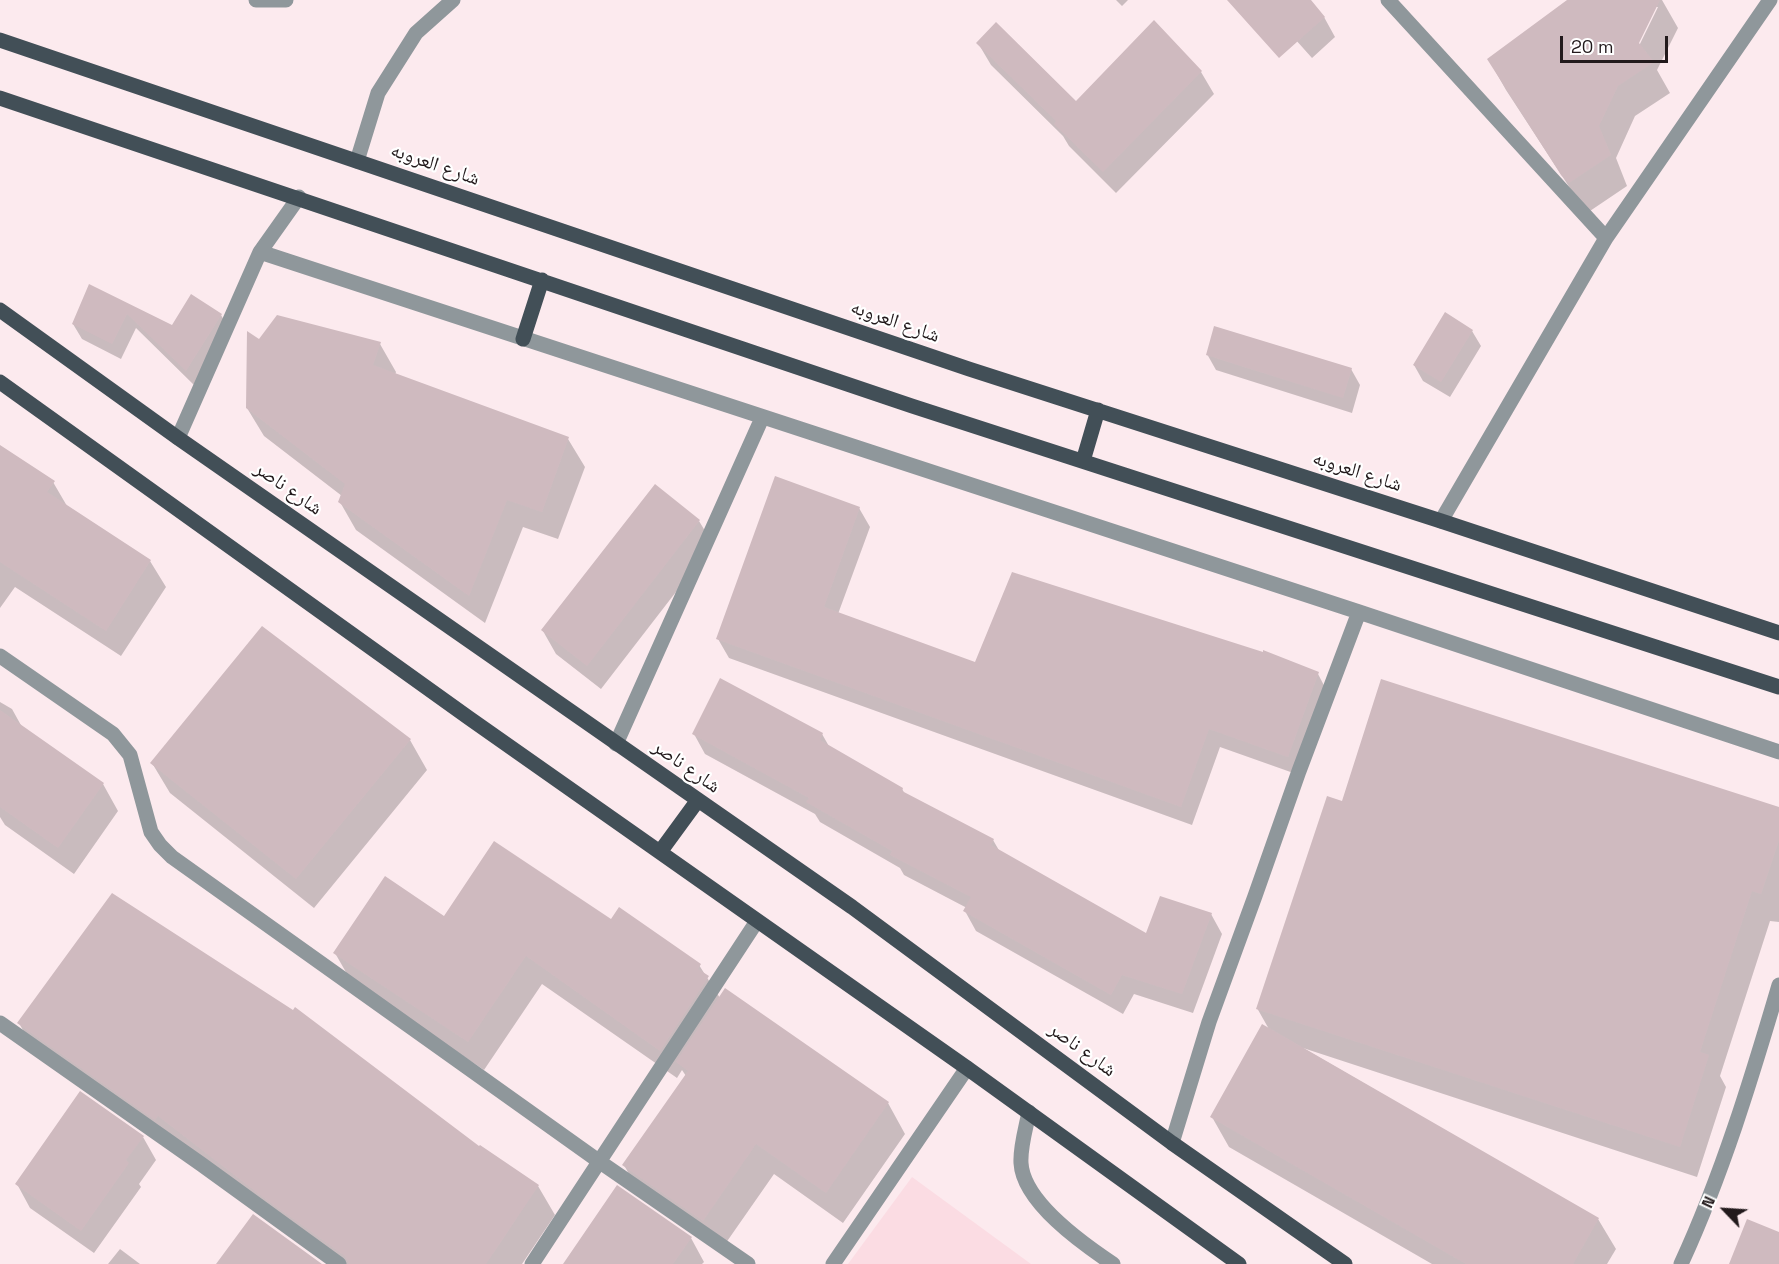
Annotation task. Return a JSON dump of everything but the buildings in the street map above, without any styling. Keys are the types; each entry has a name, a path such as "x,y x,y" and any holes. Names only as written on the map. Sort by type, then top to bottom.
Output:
{"main road":[{"name":"شارع العروبه","path":"0,40 969,369 1779,633"},
{"path":"0,98 299,197 912,406 1779,687"},
{"path":"523,339 542,280"},
{"name":"شارع ناصر","path":"0,310 178,438 852,907 1172,1143 1345,1264"},
{"path":"0,382 469,718 1029,1112 1239,1264"},
{"path":"1083,461 1098,411"},
{"path":"660,852 698,800"}],"street":[{"path":"256,0 286,0"},
{"path":"357,161 378,93 416,33 453,0"},
{"path":"1388,0 1606,238"},
{"path":"1441,521 1606,238 1770,0"},
{"path":"178,438 260,252 299,197"},
{"path":"260,252 1779,752"},
{"path":"616,744 762,418"},
{"path":"1172,1143 1209,1022 1359,612"},
{"path":"0,656 113,734 124,745 132,763 151,832 172,857 600,1162 748,1264"},
{"path":"532,1264 758,921"},
{"path":"1681,1264 1696,1232 1724,1157 1754,1070 1779,985"},
{"path":"0,1023 339,1264"},
{"path":"833,1264 967,1068"},
{"path":"1029,1112 1021,1164 1028,1185 1047,1213 1113,1264"}],"shaded area":[{"path":"912,1177 1031,1264 848,1264"}]}
